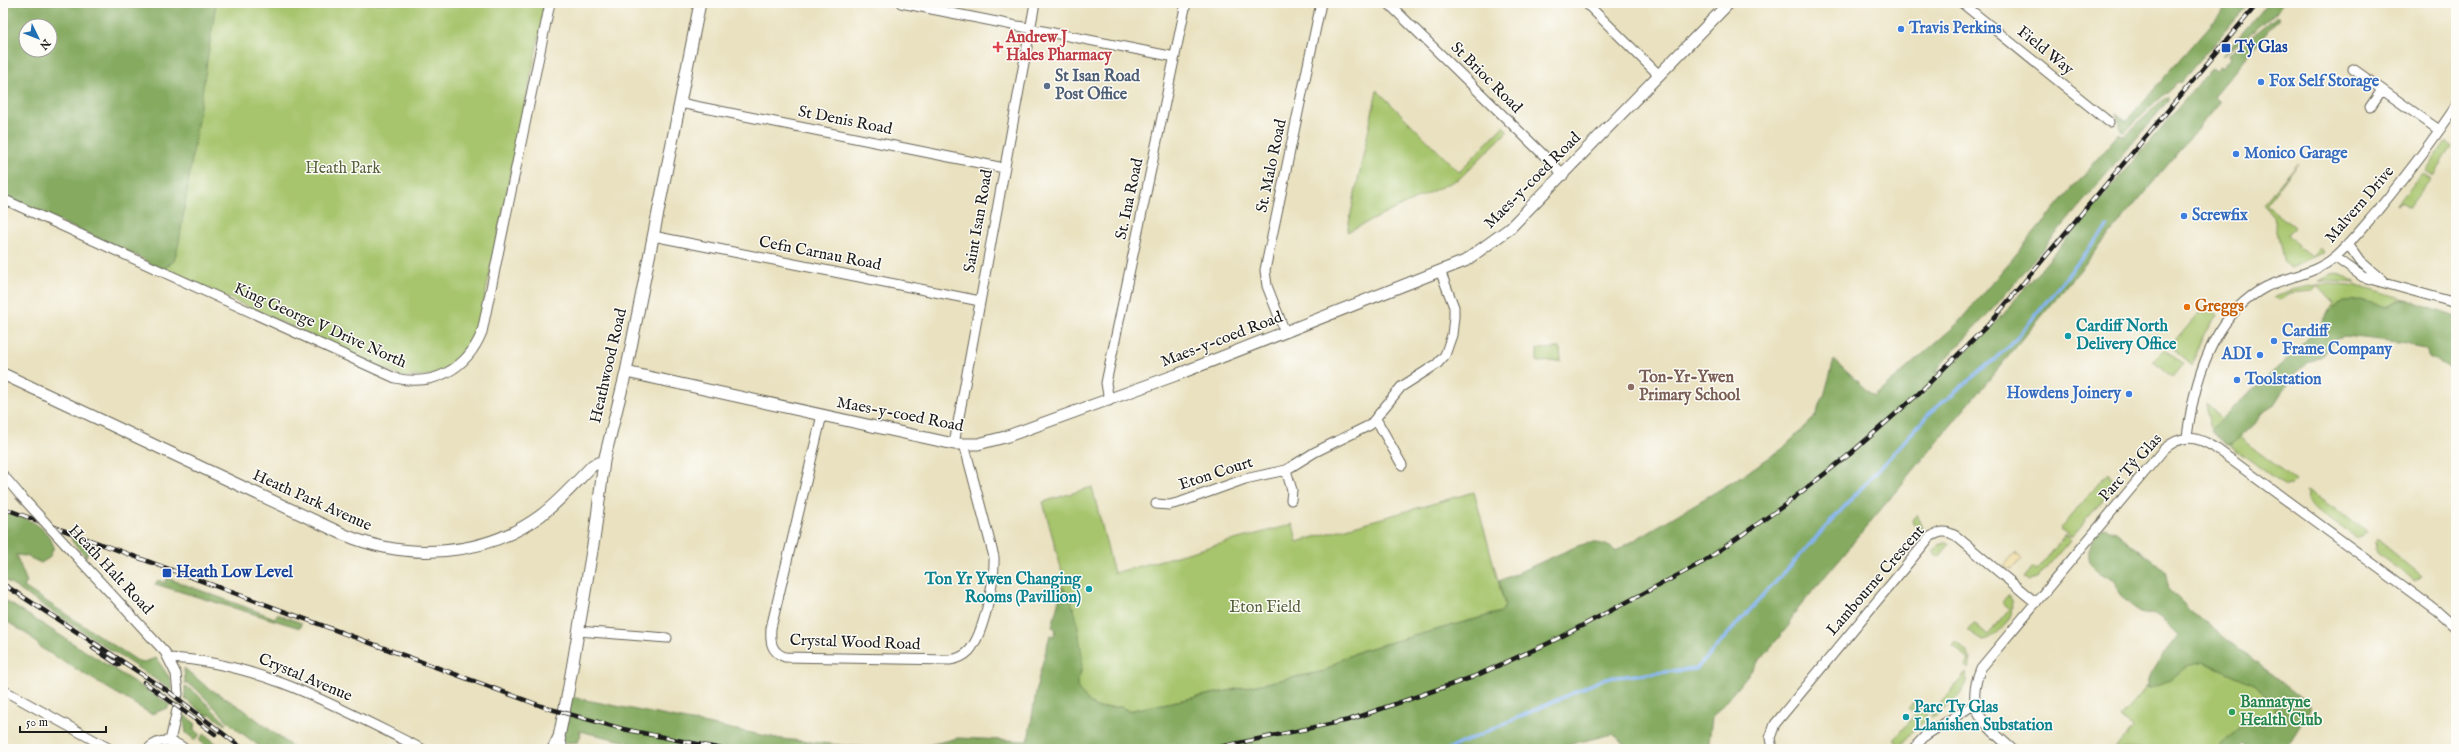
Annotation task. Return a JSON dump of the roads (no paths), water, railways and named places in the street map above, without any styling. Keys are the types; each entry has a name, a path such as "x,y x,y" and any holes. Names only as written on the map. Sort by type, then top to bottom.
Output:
{"street":[{"name":"King George V Drive North","path":"3,199 395,378 418,381 442,376 464,360 474,348 482,332 550,3"},
{"name":"Heathwood Road","path":"553,749 559,737 596,533 604,460 626,372 700,3"},
{"path":"901,3 1175,57"},
{"name":"Saint Isan Road","path":"959,444 980,301 1034,3"},
{"name":"St. Ina Road","path":"1109,401 1106,383 1186,3"},
{"name":"St. Malo Road","path":"1285,332 1267,286 1265,270 1322,3"},
{"name":"St Brioc Road","path":"1388,3 1564,175"},
{"path":"1586,3 1660,75"},
{"name":"Maes-y-coed Road","path":"626,372 959,444 978,444 1005,437 1109,401 1441,273 1465,261 1497,240 1564,175 1730,3"},
{"name":"Field Way","path":"1962,3 2109,122"},
{"path":"2353,69 2439,130"},
{"path":"2370,106 2382,90"},
{"name":"St Denis Road","path":"680,103 1004,168"},
{"name":"Malvern Drive","path":"2187,437 2194,400 2203,368 2215,339 2228,319 2260,291 2282,281 2312,271 2335,257 2348,244 2406,176 2456,106"},
{"name":"Cefn Carnau Road","path":"653,236 980,301"},
{"path":"2348,244 2360,261 2383,281"},
{"path":"2335,257 2364,277 2383,281 2456,303"},
{"name":"Eton Court","path":"1156,504 1169,505 1181,502 1245,478 1286,470 1315,452 1366,427 1376,419 1384,405 1401,386 1437,364 1445,354 1452,335 1454,307 1441,273"},
{"name":"Heath Park Avenue","path":"3,374 339,533 366,543 392,550 416,552 444,550 503,536 539,517 593,465 604,460"},
{"name":"Crystal Wood Road","path":"822,415 777,594 770,638 774,652 785,657 918,660 957,659 969,650 979,634 995,568 994,557 959,444"},
{"path":"1376,419 1402,465"},
{"name":"Parc Tŷ Glas","path":"1974,704 1974,692 1982,668 2164,449 2177,440 2187,437 2202,440 2214,447 2437,611 2456,628"},
{"path":"1286,470 1292,490 1291,500"},
{"name":"Heath Halt Road","path":"3,475 169,658 176,674 178,694"},
{"name":"Lambourne Crescent","path":"1772,749 1770,738 1775,724 1930,537 1936,533 1944,531 1956,536 2036,603"},
{"path":"578,631 667,638"},
{"name":"Crystal Avenue","path":"169,658 260,674 305,691 422,749"},
{"path":"3,690 110,749"},
{"path":"1913,749 1926,735 1974,704 1984,723 2012,749"},
{"path":"170,741 177,710"},
{"name":"Heathwood Road","path":"559,737 563,745 562,749"},
{"path":"148,749 160,741 170,741 185,749"}],"waterway":[{"path":"1448,749 1606,678 1696,669 1930,413 2011,345 2107,227"}],"tunnel":[{"path":"177,710 178,694"}],"railway":[{"path":"1210,749 1349,720 1473,677 1549,643 1703,562 1782,507 1850,454 1917,395 1989,324 2258,3"},
{"path":"3,508 547,708 623,729 722,749"},
{"path":"3,584 168,691 243,749"},
{"path":"93,648 119,665"},
{"path":"144,682 215,734"}],"place":[{"name":"Travis Perkins","path":"1901,29"},
{"name":"Andrew J Hales Pharmacy","path":"998,47"},
{"name":"Tŷ Glas","path":"2226,48"},
{"name":"Fox Self Storage","path":"2261,82"},
{"name":"St Isan Road Post Office","path":"1047,86"},
{"name":"Monico Garage","path":"2236,154"},
{"name":"Screwfix","path":"2184,216"},
{"name":"Greggs","path":"2187,307"},
{"name":"Cardiff North Delivery Office","path":"2068,336"},
{"name":"Cardiff Frame Company","path":"2274,341"},
{"name":"ADI","path":"2260,355"},
{"name":"Toolstation","path":"2237,380"},
{"name":"Ton-Yr-Ywen Primary School","path":"1631,387"},
{"name":"Howdens Joinery","path":"2129,394"},
{"name":"Heath Low Level","path":"167,573"},
{"name":"Ton Yr Ywen Changing Rooms (Pavillion)","path":"1089,589"},
{"name":"Bannatyne Health Club","path":"2232,712"},
{"name":"Parc Ty Glas Llanishen Substation","path":"1906,717"}],"park label":[{"name":"Heath Park","path":"343,169"},
{"name":"Eton Field","path":"1265,608"}]}
